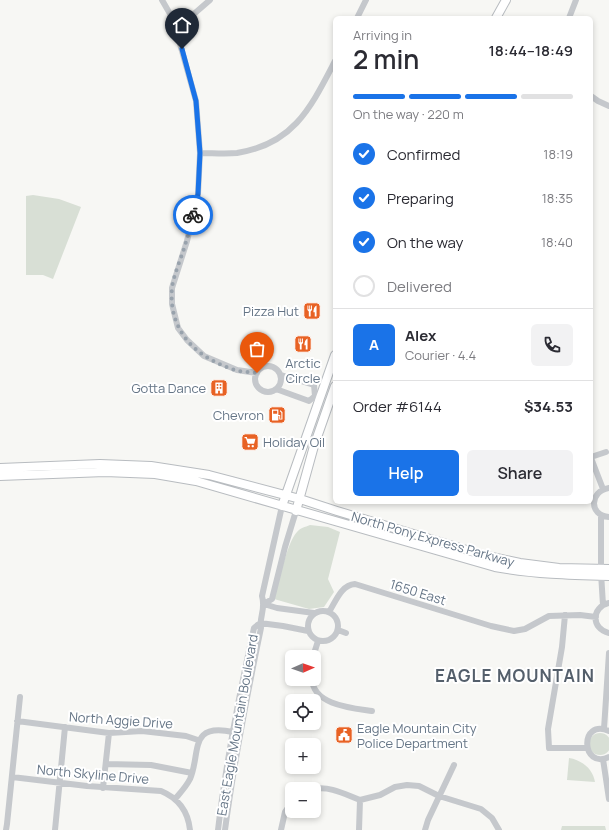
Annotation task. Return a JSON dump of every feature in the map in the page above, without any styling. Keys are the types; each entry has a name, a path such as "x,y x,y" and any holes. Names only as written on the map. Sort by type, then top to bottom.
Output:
{"main road":[{"path":"497,16 506,0"},
{"name":"East Eagle Mountain Boulevard","path":"282,506 318,397 333,359"},
{"name":"East Eagle Mountain Boulevard","path":"296,511 311,458 333,391"},
{"name":"North Pony Express Parkway","path":"0,468 100,464 151,466 218,477 300,499 483,555 520,563 604,573"},
{"name":"North Pony Express Parkway","path":"0,476 105,472 155,474 208,484 296,511 495,567 522,572 554,575 604,573"}],"street":[{"path":"162,0 173,19 196,101 200,153 198,194 187,241 172,288 173,309 178,328 200,353 213,361 237,370 257,373"},
{"path":"173,19 183,19 195,13 210,0"},
{"path":"358,16 366,0"},
{"path":"570,16 576,0"},
{"path":"200,153 236,153 260,147 282,136 304,116 314,101 333,65"},
{"path":"593,97 609,106"},
{"path":"268,365 277,368 281,375 281,384 276,389 268,392 259,388 256,382 257,373 260,368 268,365"},
{"path":"281,375 314,385 318,397"},
{"path":"276,389 308,401 318,397 329,402"},
{"path":"593,456 606,452"},
{"path":"593,461 606,488 596,495 594,503 596,511 601,515 609,517"},
{"name":"East Eagle Mountain Boulevard","path":"225,830 249,683 261,628 260,623 264,604 262,596 282,506"},
{"name":"East Eagle Mountain Boulevard","path":"264,604 272,599 296,511"},
{"path":"601,515 606,604 598,610 596,617 598,626 601,630 609,633"},
{"name":"1650 East","path":"328,612 343,589 349,584 355,584 514,631 526,629 549,616 565,615 596,617"},
{"path":"264,604 276,608 314,613"},
{"path":"321,610 328,612 336,619 338,630 332,638 323,642 318,641 310,635 308,631 308,621 314,613 321,610"},
{"path":"565,615 562,647 548,729 549,748 587,748"},
{"path":"260,623 308,631"},
{"name":"East Eagle Mountain Boulevard","path":"218,830 233,732 254,628 260,623"},
{"path":"338,630 346,633"},
{"path":"315,650 318,641"},
{"path":"609,653 607,730 599,729 591,732 587,740 587,748 592,756 599,759 606,758 609,799"},
{"path":"314,686 323,698 344,707 372,711"},
{"path":"6,830 20,697"},
{"name":"North Aggie Drive","path":"17,721 108,732 123,733 142,731 186,736 198,740"},
{"path":"55,830 65,727"},
{"path":"190,830 187,814 181,805 173,798 185,787 192,773 198,740 214,730 219,729 233,732"},
{"path":"103,788 108,732"},
{"path":"106,764 151,766 192,773"},
{"path":"426,830 428,820 454,765"},
{"name":"North Skyline Drive","path":"12,777 103,788 156,790 173,798"},
{"path":"321,788 338,790 360,800 380,795 395,787 407,784 419,786 439,796 487,813 496,823 499,830"},
{"path":"359,830 360,800"},
{"path":"281,830 285,812"}],"shaded area":[{"path":"33,195 59,199 81,207 53,279 43,275 26,275 26,196"},
{"path":"310,525 328,527 340,532 328,579 334,592 324,607 309,609 274,599 286,554 293,537 297,532"},
{"path":"600,733 608,736 610,740 610,748 608,752 600,755 592,752 589,744 592,736"},
{"path":"569,758 574,759 586,766 592,773 595,782 567,780"},
{"path":"562,826 605,826 606,830 561,830"}],"way so far":[{"path":"193,215 187,241 172,288 172,304 178,328 195,349 204,356 237,370 257,373"}],"place":[{"name":"Pizza Hut","path":"312,311"},
{"name":"Arctic Circle","path":"303,344"},
{"name":"Gotta Dance","path":"219,388"},
{"name":"Chevron","path":"277,415"},
{"name":"Holiday Oil","path":"250,442"},
{"name":"Eagle Mountain City Police Department","path":"344,735"}],"district":[{"name":"EAGLE MOUNTAIN","path":"515,676"}],"route":[{"path":"182,49 196,101 200,153 198,194 193,215"}]}
